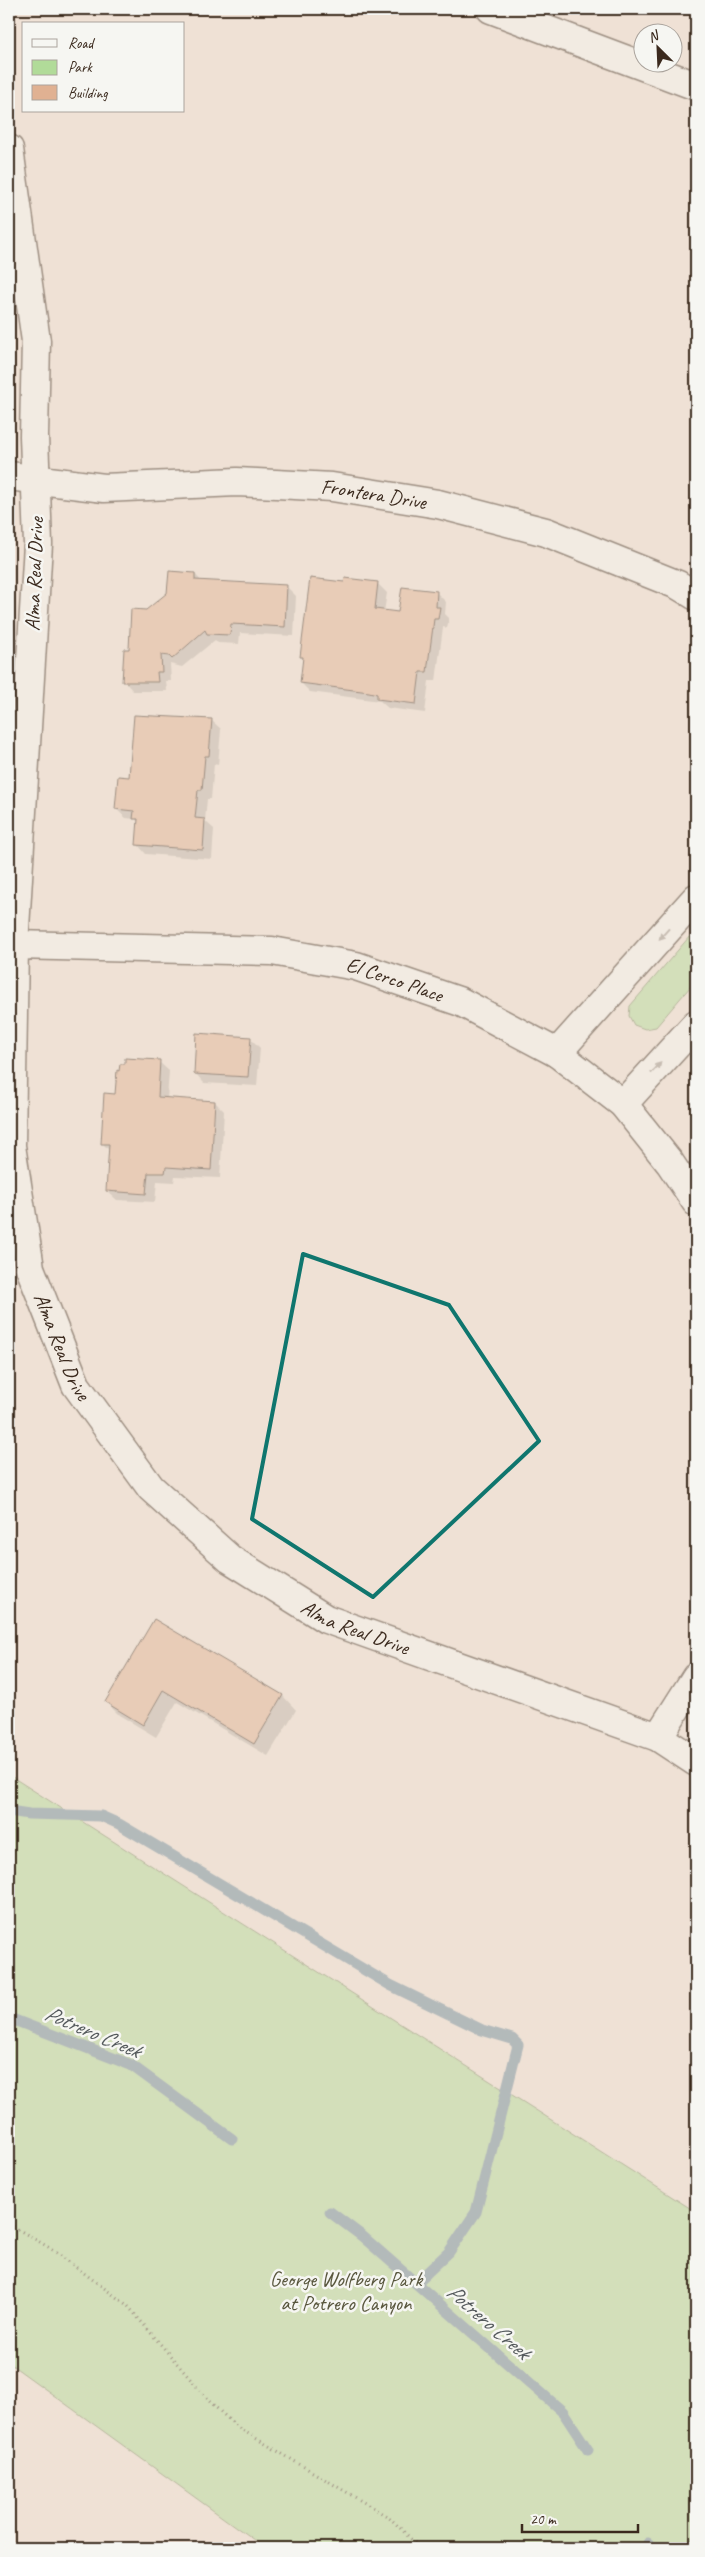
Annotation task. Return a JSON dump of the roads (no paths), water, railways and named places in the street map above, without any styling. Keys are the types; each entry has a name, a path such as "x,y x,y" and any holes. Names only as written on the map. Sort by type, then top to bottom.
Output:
{"street":[{"path":"491,9 696,86"},
{"name":"Alma Real Drive","path":"9,149 36,341 22,477 38,544 14,946 10,1146 30,1268 76,1385 151,1488 230,1559 326,1619 658,1737 696,1762"},
{"name":"Frontera Drive","path":"22,477 104,488 237,482 332,487 438,504 546,532 678,585 696,596"},
{"path":"557,1053 696,898"},
{"name":"El Cerco Place","path":"14,946 272,951 356,966 461,1002 557,1053 622,1104 670,1163 696,1202"},
{"path":"622,1104 696,1024"},
{"path":"658,1737 696,1677"}],"waterway":[{"path":"9,1811 29,1814 101,1816 119,1824 390,1985 482,2030 512,2039 518,2045 476,2212 449,2252 416,2283"},
{"name":"Potrero Creek","path":"9,2018 131,2065 232,2139"},
{"name":"Potrero Creek","path":"330,2212 362,2236 563,2412 588,2450"},
{"name":"Potrero Creek","path":"648,2543 652,2548"}],"park label":[{"name":"George Wolfberg Park at Potrero Canyon","path":"346,2291"}]}
